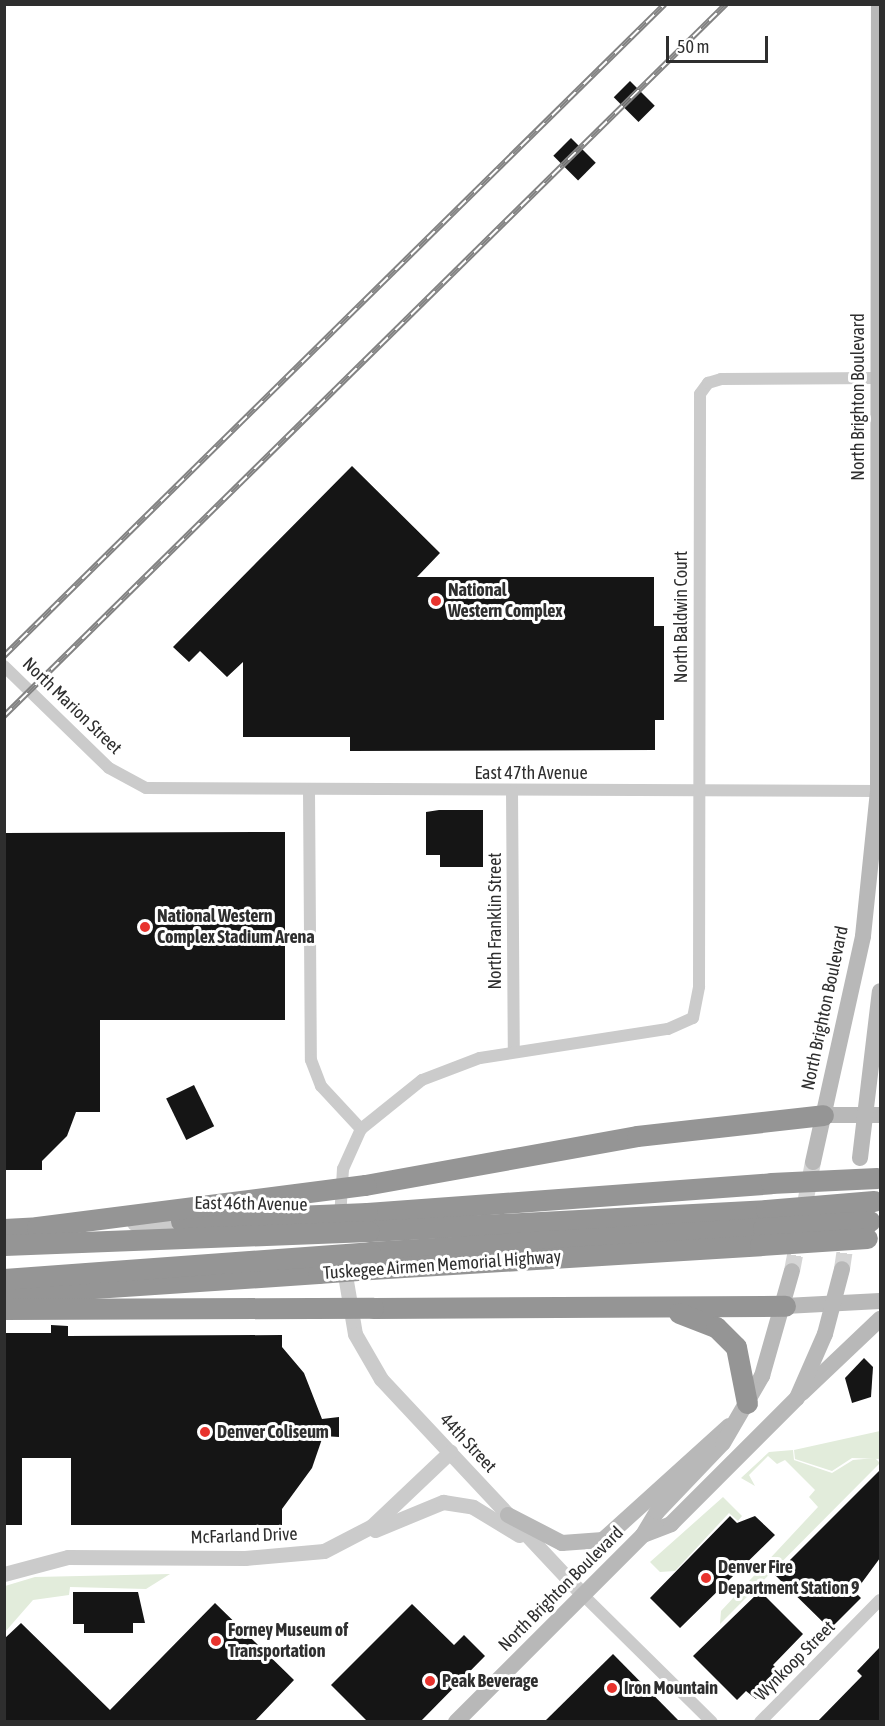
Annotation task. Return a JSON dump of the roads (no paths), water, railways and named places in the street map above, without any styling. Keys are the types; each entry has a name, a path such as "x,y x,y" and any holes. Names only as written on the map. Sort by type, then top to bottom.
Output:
{"highway":[{"path":"4,1229 37,1227 365,1185 637,1136 823,1115"},
{"name":"Tuskegee Airmen Memorial Highway","path":"4,1294 771,1183 879,1178"},
{"path":"4,1245 369,1241 763,1228 875,1219"},
{"name":"Tuskegee Airmen Memorial Highway","path":"37,1227 369,1241 763,1228 875,1219"},
{"path":"4,1279 369,1241"},
{"path":"4,1309 785,1306"},
{"path":"658,1308 696,1317 725,1334 742,1360 747,1403"}],"main road":[{"name":"North Brighton Boulevard","path":"813,1162 862,936 880,796 879,4"},
{"path":"860,1158 874,1115 880,991"},
{"path":"823,1115 874,1115"},
{"name":"North Brighton Boulevard","path":"643,1535 671,1524 797,1398 834,1304 842,1269"},
{"name":"North Brighton Boulevard","path":"456,1722 643,1535 657,1512 723,1443 732,1424 747,1403 785,1306 792,1271"},
{"path":"785,1306 880,1300"},
{"path":"797,1398 880,1319"},
{"path":"508,1515 562,1543 603,1540 732,1424"}],"street":[{"name":"North Baldwin Court","path":"514,1052 687,1022 698,1005 700,394 708,383 721,379 879,378"},
{"name":"North Marion Street","path":"4,666 109,768 146,788 182,792"},
{"path":"309,791 311,1060 321,1086 362,1129 422,1080 514,1052"},
{"name":"North Franklin Street","path":"512,791 514,1052"},
{"name":"East 47th Avenue","path":"182,792 700,791 880,796"},
{"name":"44th Street","path":"362,1129 343,1169 340,1232 347,1298 360,1347 381,1379 583,1595 712,1722"},
{"name":"East 46th Avenue","path":"4,1222 313,1223 340,1232"},
{"name":"East 46th Avenue","path":"4,1236 313,1239 340,1232"},
{"name":"McFarland Drive","path":"4,1574 68,1557 299,1555 356,1539 450,1452"},
{"path":"356,1539 442,1502 473,1507 542,1551"},
{"name":"Wynkoop Street","path":"760,1722 880,1600"}],"tunnel":[{"path":"792,1271 813,1162"},
{"path":"842,1269 848,1229"}],"railway":[{"path":"4,656 665,4"},
{"path":"4,716 726,4"}],"place":[{"name":"National Western Complex","path":"436,601"},
{"name":"National Western Complex Stadium Arena","path":"145,927"},
{"name":"Denver Coliseum","path":"205,1432"},
{"name":"Denver Fire Department Station 9","path":"706,1578"},
{"name":"Forney Museum of Transportation","path":"216,1641"},
{"name":"Peak Beverage","path":"430,1681"},
{"name":"Iron Mountain","path":"612,1688"}]}
